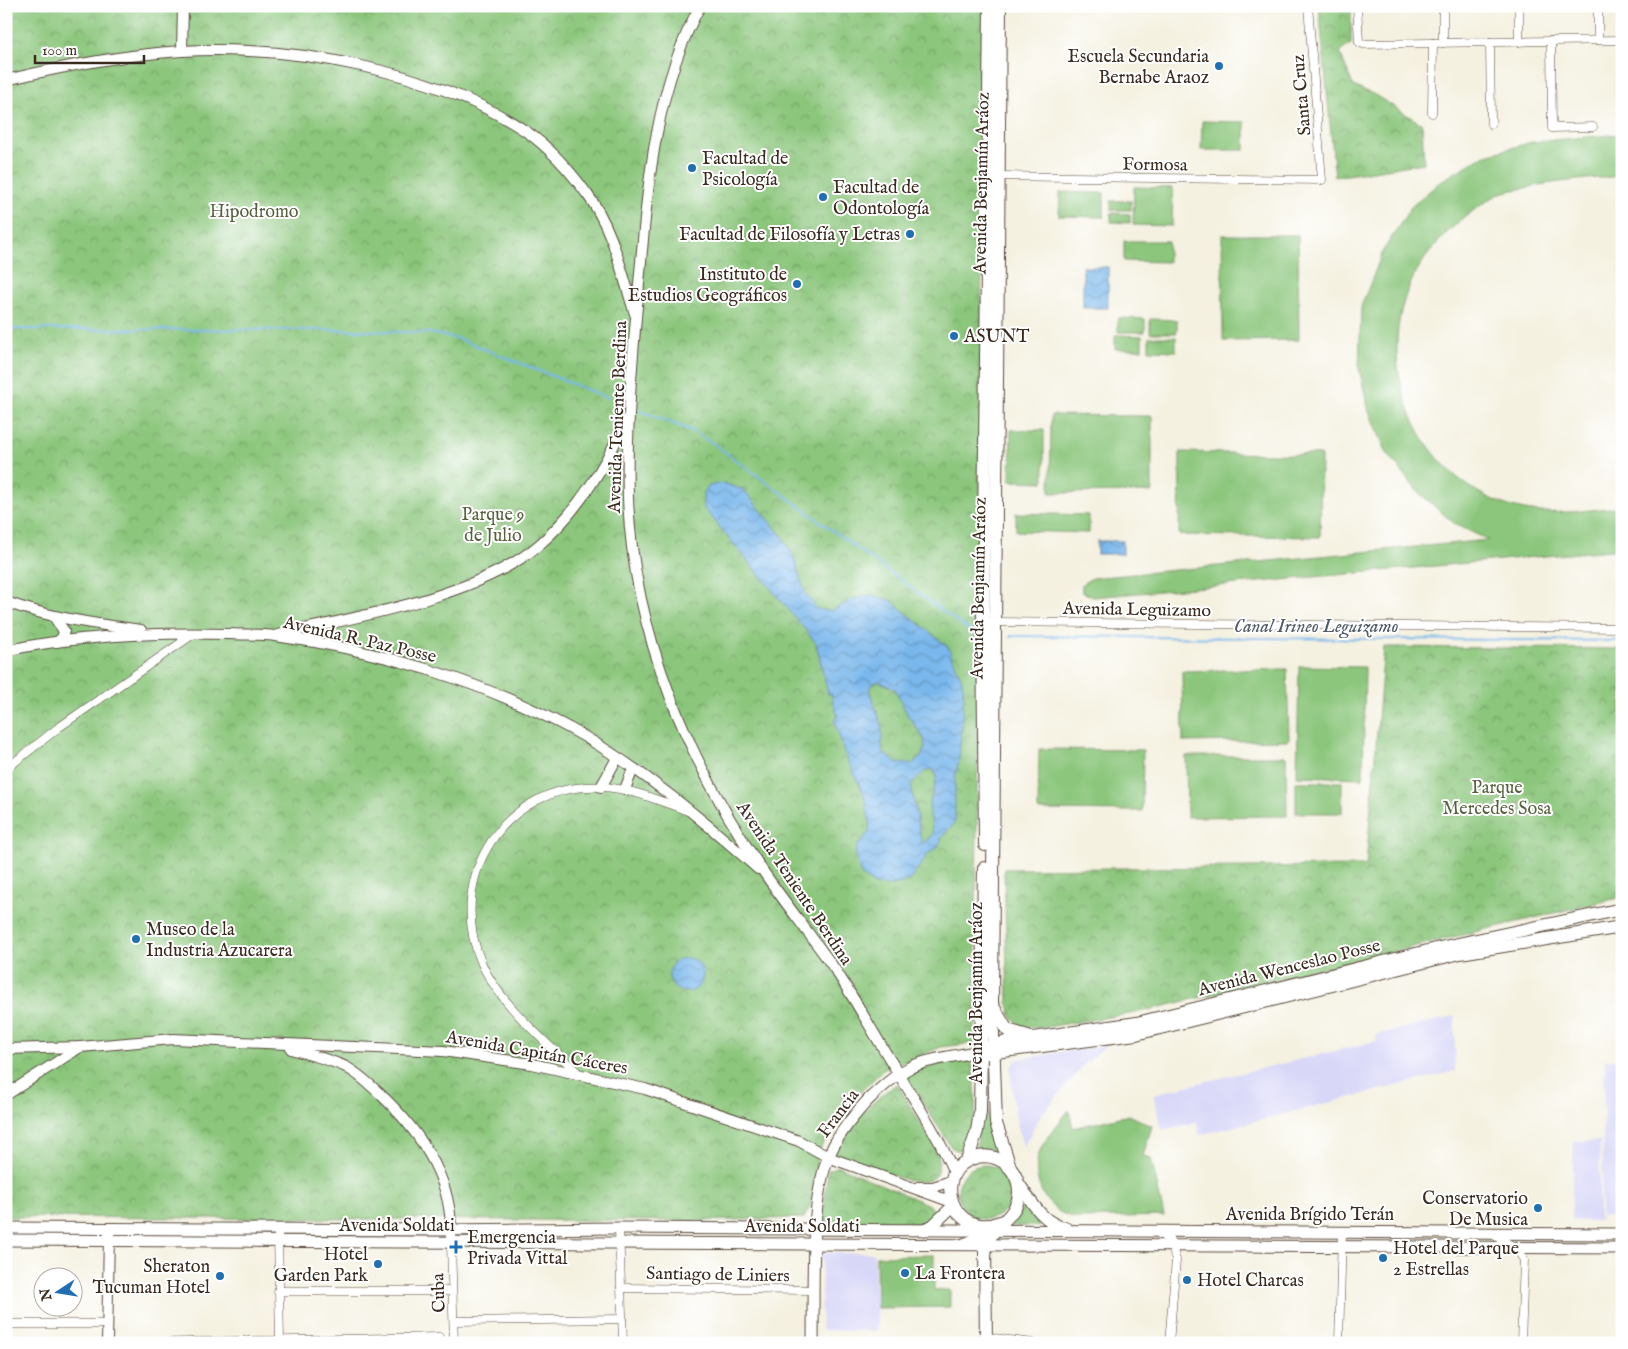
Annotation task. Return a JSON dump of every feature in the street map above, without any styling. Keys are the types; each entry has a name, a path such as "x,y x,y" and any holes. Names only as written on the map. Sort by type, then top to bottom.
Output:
{"main road":[{"name":"Avenida Benjamín Aráoz","path":"990,6 993,176 985,847 988,1050 999,1137 1010,1167"},
{"name":"Avenida Benjamín Aráoz","path":"993,176 1000,6"},
{"name":"Avenida Benjamín Aráoz","path":"965,1162 977,1131 992,1003 989,622"},
{"name":"Avenida Wenceslao Posse","path":"965,1054 1038,1037 1137,1023 1434,949 1622,909"},
{"path":"988,1050 1014,1050 1136,1034 1460,953 1622,927"},
{"path":"992,1003 1007,1030 1018,1035 1038,1037"},
{"path":"993,1090 1002,1064 1014,1050"},
{"name":"Francia","path":"812,1343 815,1243 819,1193 828,1157 854,1116 876,1093 899,1074 911,1067 940,1058 965,1054"},
{"path":"965,1232 952,1204 953,1177 965,1162 975,1157 994,1157 1010,1167 1040,1213 1050,1223 1088,1232"},
{"path":"990,1235 1014,1210 1019,1192 1018,1182"},
{"path":"924,1230 933,1225 952,1204"},
{"path":"965,1232 986,1226 990,1235 986,1340"},
{"name":"Avenida Soldati","path":"6,1228 278,1243 815,1243 965,1232"},
{"name":"Avenida Soldati","path":"6,1240 278,1230 619,1228 924,1230 965,1232"},
{"name":"Avenida Brígido Terán","path":"990,1235 1154,1231 1622,1234"},
{"path":"965,1232 990,1235"},
{"path":"965,1232 990,1235"},
{"name":"Avenida Brígido Terán","path":"990,1235 1172,1244 1622,1248"}],"street":[{"path":"182,51 183,6"},
{"name":"Avenida Teniente Berdina","path":"700,6 675,60 657,128 646,212 636,318 630,412 628,499 642,603 666,687 694,757 766,876 836,972 899,1074 944,1149 953,1177"},
{"name":"Santa Cruz","path":"1308,6 1322,180"},
{"path":"1358,6 1359,42 1443,43 1622,40"},
{"path":"1443,6 1443,43"},
{"path":"1519,6 1519,42"},
{"path":"1598,6 1598,40"},
{"path":"1551,41 1552,128 1594,127"},
{"path":"1490,42 1491,124"},
{"path":"1432,113 1433,43"},
{"path":"6,80 71,64 182,51 222,51 310,57 375,69 444,90 500,116 529,133 561,163 589,196 609,234 636,318"},
{"name":"Formosa","path":"993,176 1322,180"},
{"path":"274,636 433,596 502,570 540,544 571,513 606,464 630,412"},
{"path":"6,602 82,622 162,633"},
{"path":"54,616 64,631 62,638 57,642"},
{"name":"Avenida Leguizamo","path":"989,622 1622,628"},
{"name":"Avenida R. Paz Posse","path":"6,652 57,642 162,633 195,633 274,636 394,660 450,677 540,713 572,730 617,758 691,812 766,876"},
{"path":"6,769 58,728 195,633"},
{"path":"601,787 617,758"},
{"path":"625,789 633,770"},
{"path":"579,1074 507,1002 482,965 470,928 469,901 475,874 486,848 502,827 521,810 541,798 565,791 601,787 625,789 691,812"},
{"name":"Avenida Capitán Cáceres","path":"6,1049 80,1047 173,1039 443,1051 532,1064 645,1089 799,1141 828,1157 952,1204"},
{"path":"276,1045 348,1068 363,1078 391,1104 420,1138 442,1178 451,1230 451,1243"},
{"path":"6,1095 80,1047"},
{"path":"944,1149 953,1159 965,1162"},
{"path":"906,1186 926,1187 953,1177"},
{"path":"619,1228 623,1343"},
{"path":"278,1230 280,1341"},
{"path":"1154,1231 1165,1235 1172,1244 1176,1260 1169,1343"},
{"path":"1339,1343 1342,1231"},
{"path":"1488,1232 1516,1248 1524,1260 1521,1343"},
{"path":"107,1343 108,1235"},
{"name":"Cuba","path":"451,1243 454,1343"},
{"path":"1176,1260 1185,1248 1196,1244"},
{"name":"Santiago de Liniers","path":"621,1288 814,1290"},
{"path":"278,1291 452,1291"},
{"path":"454,1321 622,1319"},
{"path":"6,1324 107,1324"},
{"path":"144,1343 439,1337"},
{"path":"986,1340 1033,1343"}],"shaded area":[{"path":"1455,1016 1455,1071 1200,1135 1197,1122 1162,1130 1153,1094 1377,1041 1376,1035"},
{"path":"1107,1045 1085,1064 1041,1115 1023,1148 1015,1114 1010,1068 1018,1059"},
{"path":"1605,1059 1622,1059 1622,1216 1601,1216"},
{"path":"1574,1141 1600,1141 1599,1221 1571,1220"},
{"path":"822,1253 874,1253 877,1331 821,1330"}],"green space":[{"name":"Parque 9 de Julio","path":"6,6 984,6 975,1043 941,1047 883,1070 848,1104 818,1152 811,1204 804,1218 693,1221 6,1217"},
{"path":"1319,6 1351,6 1351,44 1340,52 1353,86 1373,94 1422,124 1424,163 1335,177"},
{"path":"1202,121 1245,122 1245,150 1201,150"},
{"path":"1622,134 1622,176 1558,182 1504,192 1474,210 1450,230 1429,253 1413,278 1401,312 1397,346 1400,380 1410,413 1427,444 1449,470 1477,491 1509,506 1523,510 1565,512 1622,507 1622,549 1094,597 1082,592 1082,584 1092,578 1488,540 1455,524 1417,491 1387,453 1369,412 1359,368 1361,307 1383,251 1411,207 1441,181 1483,156 1532,142"},
{"path":"1134,187 1173,188 1172,226 1133,225"},
{"path":"1060,192 1104,193 1104,217 1059,216"},
{"path":"1111,201 1131,201 1131,210 1111,210"},
{"path":"1111,213 1130,214 1130,223 1111,222"},
{"path":"1222,235 1298,235 1299,340 1223,341"},
{"path":"1124,241 1168,241 1168,262 1124,261"},
{"path":"1118,318 1145,319 1145,332 1118,332"},
{"path":"1150,319 1177,320 1177,333 1150,333"},
{"path":"1115,335 1142,336 1142,349 1115,349"},
{"path":"1149,337 1176,337 1176,351 1149,350"},
{"path":"1051,415 1152,416 1152,492 1050,493"},
{"path":"1011,430 1044,430 1044,482 1010,481"},
{"path":"1180,452 1321,455 1320,537 1179,535"},
{"path":"1016,513 1089,515 1089,533 1016,531"},
{"name":"Parque Mercedes Sosa","path":"1384,647 1622,649 1622,897 1135,1013 1040,1028 1021,1026 1011,1016 1008,1003 1004,869 1366,866"},
{"path":"1299,666 1365,667 1363,778 1297,776"},
{"path":"1287,669 1289,740 1183,742 1182,671"},
{"path":"1039,749 1143,750 1142,811 1038,810"},
{"path":"1186,756 1286,756 1287,816 1187,817"},
{"path":"1296,782 1342,782 1342,813 1296,813"},
{"path":"963,1059 969,1060 973,1066 975,1109 969,1141 964,1150 956,1150 951,1147 908,1079 909,1073 927,1066"},
{"path":"986,1065 989,1125 993,1150 992,1152 976,1153"},
{"path":"897,1084 938,1152 938,1166 935,1175 928,1180 920,1182 898,1177 834,1154 854,1124 869,1107"},
{"path":"1069,1110 1073,1128 1129,1115 1152,1126 1143,1156 1151,1158 1164,1216 1077,1218 1066,1215 1048,1202 1038,1182 1038,1159 1044,1143"},
{"path":"985,1165 995,1167 1004,1173 1010,1182 1012,1192 1010,1202 1004,1211 995,1217 985,1219 975,1217 966,1211 960,1202 958,1192 960,1182 966,1173 975,1167"},
{"path":"838,1166 929,1205 934,1213 932,1220 920,1225 822,1224 828,1170"},
{"path":"1026,1203 1040,1226 1011,1226"},
{"name":"La Frontera","path":"934,1255 934,1290 950,1290 950,1307 877,1308 876,1256"}],"water":[{"path":"1083,267 1108,267 1108,308 1083,308"},
{"path":"723,483 744,490 783,537 794,557 805,593 817,609 831,611 853,599 871,595 890,600 948,647 962,680 964,697 959,760 955,778 955,822 942,837 938,847 928,854 910,880 891,886 874,885 861,875 855,856 857,846 868,833 870,824 864,795 844,752 834,719 838,717 831,694 828,694 816,643 703,507 703,493 709,486","holes":["878,681 895,689 908,716 924,738 925,747 921,757 913,764 896,763 882,751 882,726 870,692 872,685","933,769 937,776 929,806 933,834 922,844 911,785 925,771"]},
{"path":"1097,541 1123,541 1123,554 1097,554"},
{"path":"686,958 693,959 698,963 702,968 702,982 698,987 693,991 686,992 679,991 674,987 670,982 669,975 670,968 674,963 679,959"}],"waterway":[{"path":"6,329 345,330 430,333 459,339 608,398"},
{"path":"640,411 690,430 714,444 977,636"},
{"name":"Canal Irineo Leguizamo","path":"1010,636 1622,641"}],"place":[{"name":"Escuela Secundaria Bernabe Araoz","path":"1219,66"},
{"name":"Facultad de Psicología","path":"692,168"},
{"name":"Facultad de Odontología","path":"823,197"},
{"name":"Facultad de Filosofía y Letras","path":"910,234"},
{"name":"Instituto de Estudios Geográficos","path":"797,284"},
{"name":"ASUNT","path":"954,336"},
{"name":"Museo de la Industria Azucarera","path":"136,939"},
{"name":"Conservatorio De Musica","path":"1538,1208"},
{"name":"Emergencia Privada Vittal","path":"456,1247"},
{"name":"Hotel del Parque 2 Estrellas","path":"1383,1258"},
{"name":"Hotel Garden Park","path":"378,1264"},
{"name":"La Frontera","path":"905,1273"},
{"name":"Sheraton Tucuman Hotel","path":"220,1276"},
{"name":"Hotel Charcas","path":"1187,1280"}],"park label":[{"name":"Hipodromo","path":"254,211"}]}
